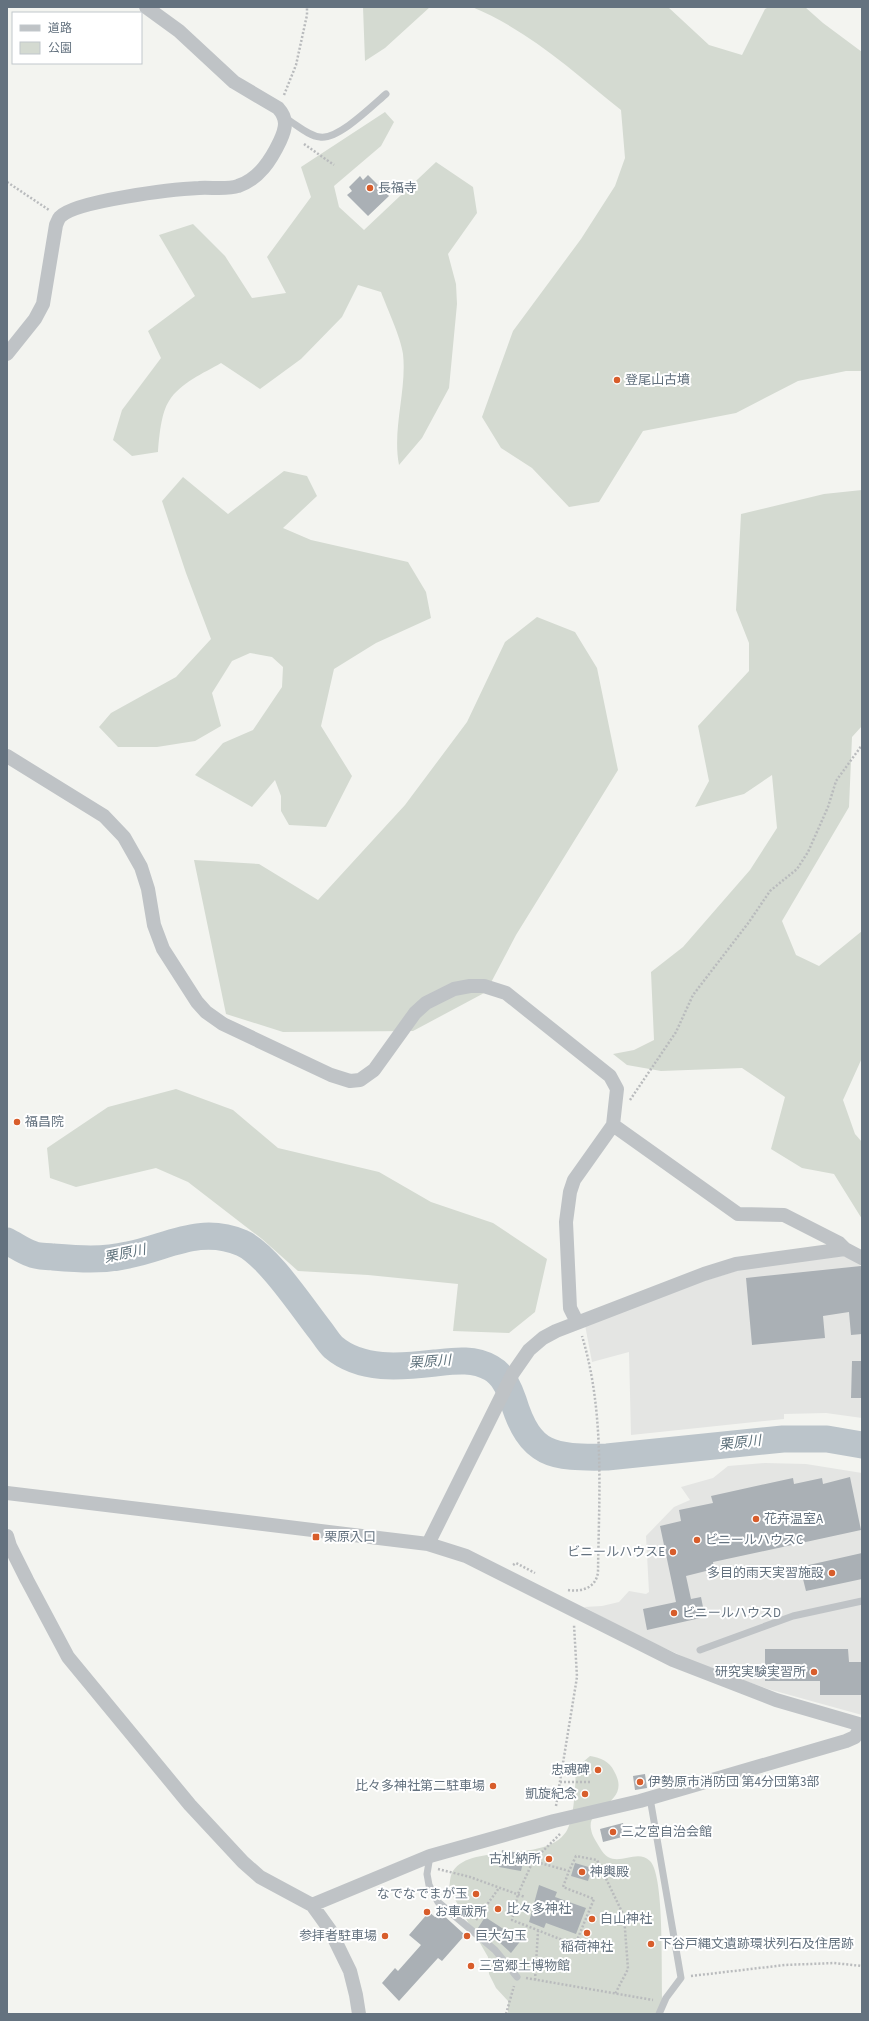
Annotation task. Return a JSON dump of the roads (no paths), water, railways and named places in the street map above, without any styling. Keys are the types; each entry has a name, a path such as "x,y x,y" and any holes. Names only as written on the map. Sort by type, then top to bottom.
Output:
{"street":[{"path":"7,354 35,319 42,304 56,225 60,217 71,210 126,195 197,188 237,187 252,179 265,168 282,136 287,123 281,113 234,82 179,30 146,7"},
{"path":"7,756 104,816 124,837 141,867 148,889 154,925 163,949 197,1002 206,1012 223,1024 331,1075 350,1081 360,1080 374,1070 415,1013 426,1003 454,989 470,986 494,988 506,993 610,1076 617,1089 613,1125 574,1180 570,1192 566,1222 570,1308 577,1322"},
{"path":"613,1125 738,1214 784,1215 838,1243 862,1258"},
{"path":"428,1544 513,1373 529,1350 543,1338 577,1322 704,1274 736,1264 846,1249"},
{"path":"7,1493 428,1544 466,1556 505,1574 573,1611 673,1660 776,1700 862,1725 855,1737 846,1741 650,1798 554,1821 430,1856 312,1905"},
{"path":"7,1536 10,1546 27,1580 68,1657 190,1805 243,1862 260,1877 312,1905 330,1930 350,1971 359,2014"}],"lane":[{"path":"281,113 309,133 326,138 355,120 386,94"},
{"path":"700,1650 793,1616 862,1601"},
{"path":"650,1798 681,1978 664,2002 659,2014"},
{"path":"430,1856 427,1874 429,1885 438,1902 495,1950 517,1976"}],"waterway":[{"name":"栗原川","path":"7,1241 37,1256 90,1259 119,1257 184,1239 198,1237 212,1236 227,1238 242,1243 252,1249 273,1269 331,1345 344,1355 369,1364 382,1366 409,1366 470,1361 491,1368 499,1374 505,1382 527,1433 536,1443 546,1450 558,1454 607,1457 783,1439 827,1439 862,1445"}],"place":[{"name":"長福寺","path":"370,188"},
{"name":"登尾山古墳","path":"617,380"},
{"name":"福昌院","path":"17,1122"},
{"name":"花卉温室A","path":"756,1519"},
{"name":"栗原入口","path":"316,1537"},
{"name":"ビニールハウスC","path":"697,1540"},
{"name":"ビニールハウスE","path":"673,1552"},
{"name":"多目的雨天実習施設","path":"832,1573"},
{"name":"ビニールハウスD","path":"674,1613"},
{"name":"研究実験実習所","path":"814,1672"},
{"name":"忠魂碑","path":"598,1770"},
{"name":"伊勢原市消防団 第4分団第3部","path":"640,1782"},
{"name":"比々多神社第二駐車場","path":"493,1786"},
{"name":"凱旋紀念","path":"585,1794"},
{"name":"三之宮自治会館","path":"613,1832"},
{"name":"古札納所","path":"549,1859"},
{"name":"神輿殿","path":"582,1872"},
{"name":"なでなでまが玉","path":"476,1894"},
{"name":"比々多神社","path":"498,1909"},
{"name":"お車祓所","path":"427,1912"},
{"name":"白山神社","path":"592,1919"},
{"name":"稲荷神社","path":"587,1933"},
{"name":"参拝者駐車場","path":"385,1936"},
{"name":"巨大勾玉","path":"467,1936"},
{"name":"下谷戸縄文遺跡環状列石及住居跡","path":"651,1944"},
{"name":"三宮郷土博物館","path":"471,1966"}]}
